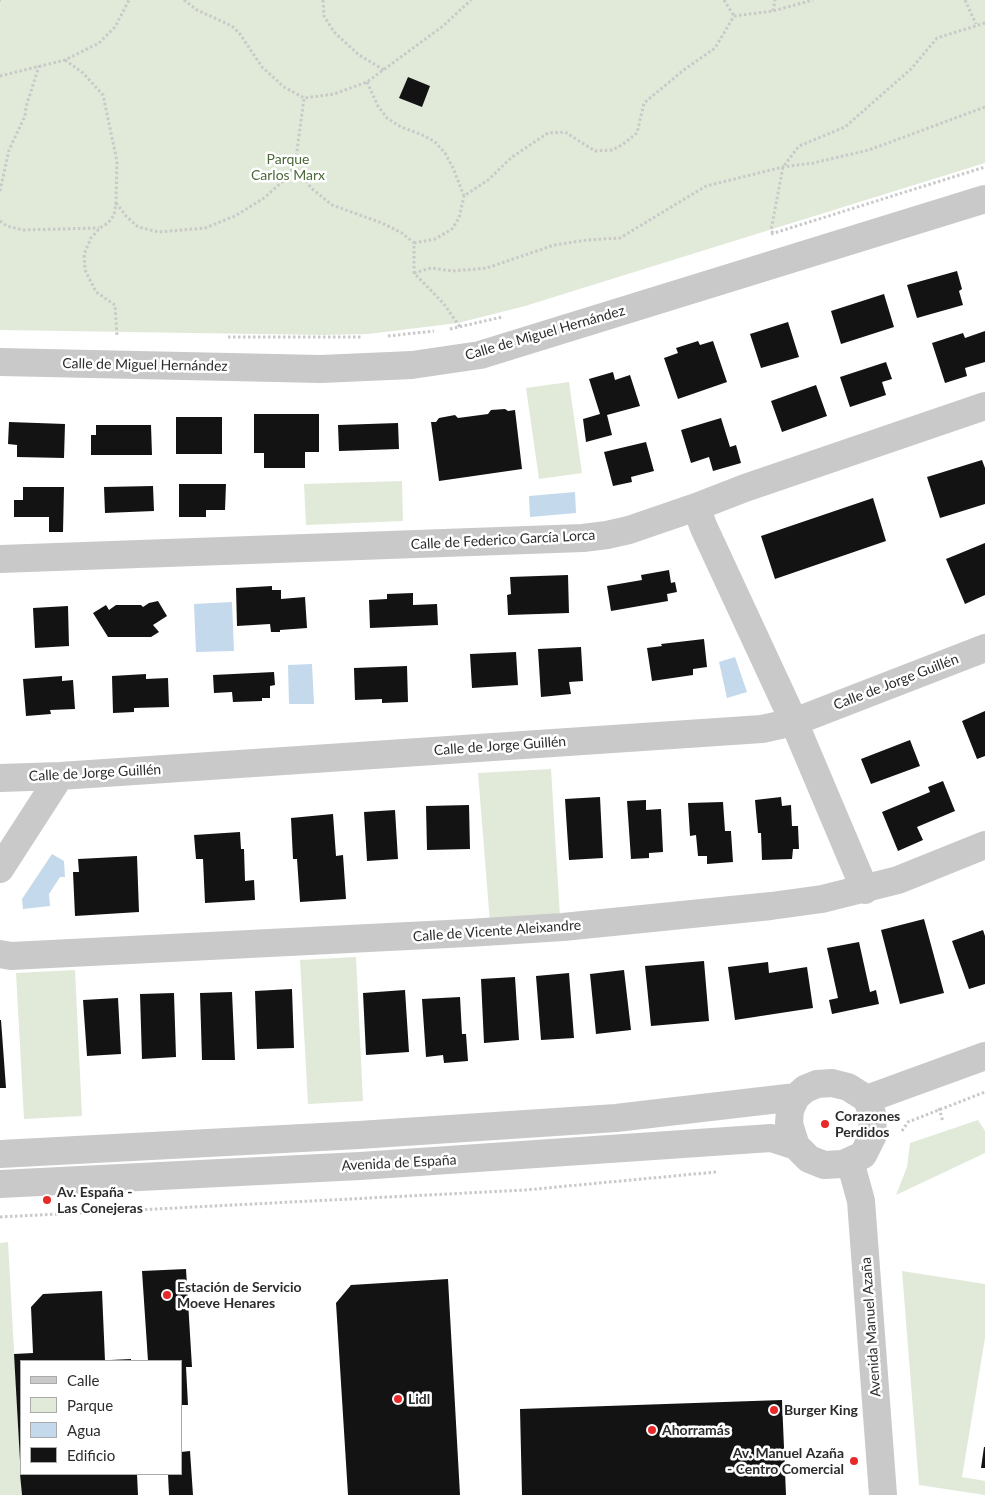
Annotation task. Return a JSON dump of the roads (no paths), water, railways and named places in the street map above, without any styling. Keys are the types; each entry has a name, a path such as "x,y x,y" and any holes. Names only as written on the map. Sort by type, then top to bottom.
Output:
{"street":[{"name":"Calle de Miguel Hernández","path":"0,362 321,369 412,365 480,355 985,199"},
{"name":"Calle de Federico García Lorca","path":"0,559 583,538 629,530 745,488 985,406"},
{"path":"696,507 794,722 864,890"},
{"name":"Calle de Jorge Guillén","path":"0,778 60,776 762,729 794,722 985,648"},
{"path":"0,869 60,776"},
{"name":"Calle de Vicente Aleixandre","path":"0,954 11,956 563,927 771,906 822,899 864,890 898,880 985,845"},
{"path":"867,1099 985,1056"},
{"path":"832,1083 848,1087 867,1099 872,1114 873,1135 863,1155 843,1164 824,1165 809,1159 796,1146 789,1124 790,1110 796,1097 805,1089 817,1084 832,1083"},
{"path":"0,1154 359,1135 616,1118 796,1097"},
{"name":"Avenida de España","path":"0,1184 360,1166 771,1138 796,1146"},
{"name":"Avenida Manuel Azaña","path":"850,1161 861,1201 883,1495"}],"water":[{"path":"575,492 576,513 530,517 529,496"},
{"path":"232,602 234,651 196,652 194,604"},
{"path":"735,657 747,692 727,698 719,662"},
{"path":"312,664 314,704 289,704 288,665"},
{"path":"52,854 64,861 65,877 60,877 49,894 50,906 23,909 22,899"}],"place":[{"name":"Corazones Perdidos","path":"825,1124"},
{"name":"Av. España - Las Conejeras","path":"47,1200"},
{"name":"Estación de Servicio Moeve Henares","path":"167,1295"},
{"name":"Lidl","path":"398,1399"},
{"name":"Burger King","path":"774,1410"},
{"name":"Ahorramás","path":"652,1430"},
{"name":"Av. Manuel Azaña - Centro Comercial","path":"854,1461"}],"park label":[{"name":"Parque Carlos Marx","path":"288,168"}]}
